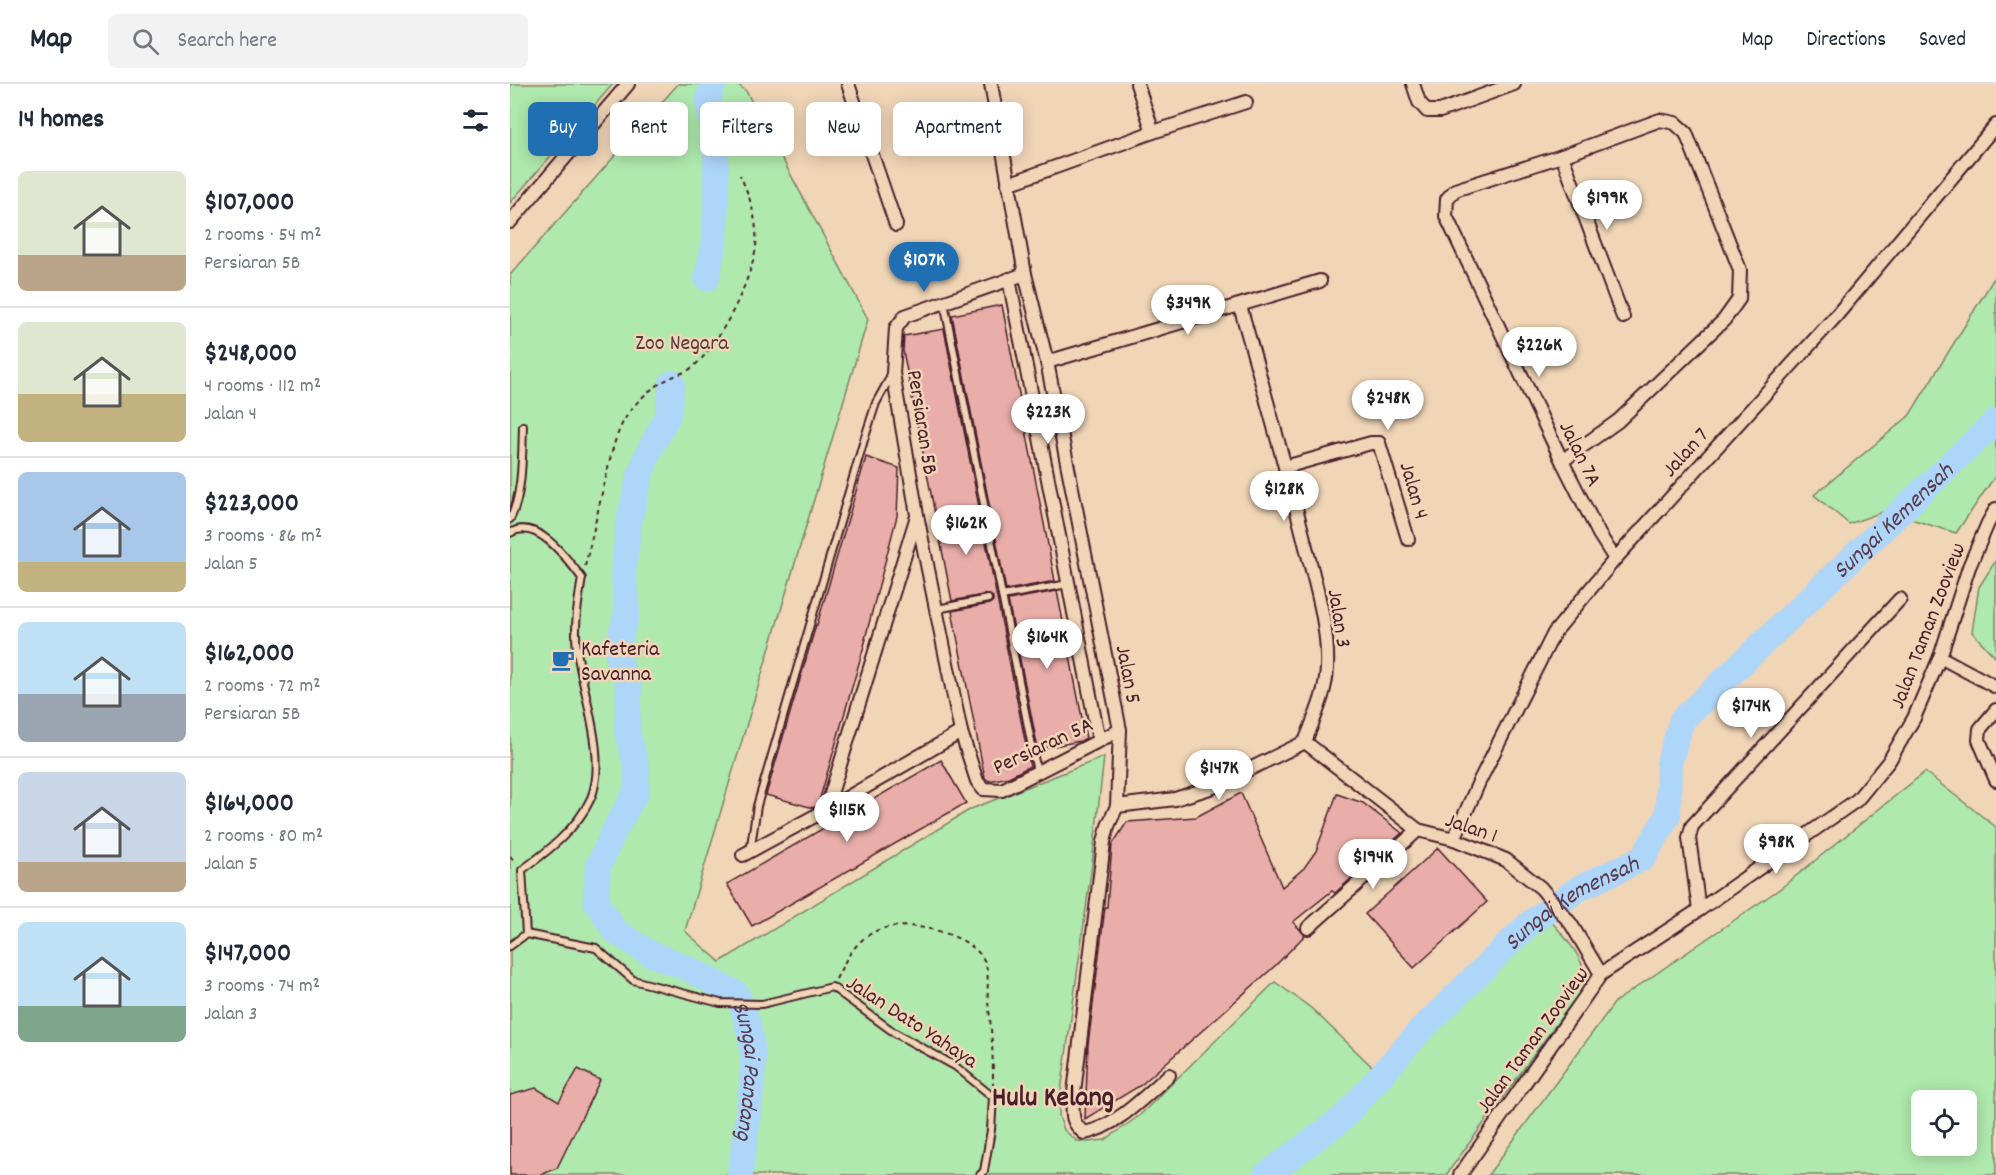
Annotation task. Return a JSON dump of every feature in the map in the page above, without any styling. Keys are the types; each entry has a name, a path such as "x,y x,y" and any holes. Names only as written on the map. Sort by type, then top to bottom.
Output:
{"street":[{"path":"510,222 628,84"},
{"path":"848,84 896,225"},
{"name":"Jalan 5","path":"991,84 1025,274 1047,362 1120,730 1117,806 1104,842 1073,1101 1072,1114 1076,1127 1084,1133 1094,1132 1114,1121 1169,1075"},
{"path":"1137,84 1153,132"},
{"path":"1413,84 1419,102 1427,111 1440,111 1514,84"},
{"path":"1008,184 1153,132 1246,102"},
{"path":"1562,461 1618,421 1724,320 1739,299 1740,270 1686,133 1675,123 1660,120 1562,156 1623,317"},
{"name":"Jalan 7","path":"1454,839 1479,782 1554,633 1615,559 1836,316 1996,125"},
{"name":"Jalan 7A","path":"1562,156 1455,190 1447,199 1446,216 1562,461 1599,534 1615,559"},
{"name":"Persiaran 5B","path":"961,732 917,515 893,373 896,328 905,316 1025,274"},
{"name":"Jalan 5","path":"1009,279 1099,741"},
{"path":"1047,362 1320,281"},
{"name":"Jalan 3","path":"1240,306 1285,466 1320,602 1326,639 1327,668 1324,693 1305,742"},
{"name":"Jalan 4","path":"1285,466 1371,443 1379,443 1383,450 1408,539"},
{"name":"Jalan Taman Zooview","path":"1460,1175 1601,974 1700,910 1857,800 1889,761 1914,718 1940,657 1969,567 1996,509"},
{"path":"826,810 917,515"},
{"path":"1700,910 1689,838 1692,826 1900,599"},
{"path":"1940,657 1996,687"},
{"path":"1996,710 1980,729 1979,740 1996,780"},
{"name":"Persiaran 5A","path":"961,732 977,781 984,789 1002,790 1120,730"},
{"path":"746,854 961,732"},
{"path":"1117,806 1175,799 1213,787 1305,742"},
{"name":"Jalan 1","path":"1305,742 1418,830 1454,839 1506,860 1541,888 1571,924 1601,974"},
{"path":"1308,928 1418,830"}],"lane":[{"path":"944,302 1037,772"},
{"path":"746,854 864,440 876,403 893,373"},
{"path":"510,519 515,510 518,490 523,426"},
{"path":"510,533 515,530 526,530 554,544 582,578 575,628 596,754 597,775 592,796 569,829 550,849 522,870 526,934 510,945"},
{"path":"1002,596 1068,584"},
{"path":"936,609 988,599"},
{"name":"Jalan Dato Yahaya","path":"526,934 596,948 633,980 720,1003 762,1004 832,987 895,1033 955,1066 993,1097"},
{"path":"980,1175 984,1172 991,1130 993,1097"}],"path":[{"path":"582,578 612,449 626,416 646,393 669,378 693,368 724,328 746,280 753,260 756,230 751,203 740,175"},
{"path":"832,987 849,952 872,932 894,926 924,927 953,935 973,948 986,964 988,1002 992,1022 993,1097"}],"green space":[{"path":"510,84 613,84 597,102 528,102 528,156 551,156 510,203"},
{"name":"Zoo Negara","path":"678,84 737,84 746,91 752,102 700,102 700,156 781,156 868,319 685,931 720,962 971,809 1104,757 1060,1099 1059,1116 1064,1130 1077,1141 1105,1140 1139,1116 1275,982 1311,1008 1386,1080 1483,964 1541,910 1580,960 1585,983 1581,994 1571,1004 1446,1175 510,1175 510,275 615,156 688,156 688,102 662,102"},
{"path":"1996,275 1996,475 1956,533 1885,511 1849,524 1814,495 1909,416"},
{"path":"1996,560 1996,658 1972,632 1979,587"},
{"path":"1925,772 1996,827 1996,1175 1488,1175 1615,1002 1781,888"}],"building":[{"path":"1002,305 1055,581 1006,590 952,315"},
{"path":"944,329 1030,766 1009,777 989,781 985,778 952,611 989,604 993,601 993,597 987,594 952,601 903,351 904,336"},
{"path":"866,457 899,468 897,516 866,639 818,805 813,808 766,795"},
{"path":"1057,591 1086,738 1081,741 1038,749 1008,600"},
{"path":"941,760 966,803 752,926 727,884"},
{"path":"1241,793 1282,887 1304,868 1316,851 1337,794 1363,803 1402,833 1335,893 1332,891 1293,922 1305,935 1276,965 1141,1085 1085,1119 1088,1045 1105,907 1107,907 1112,845 1127,822 1196,817"},
{"path":"1438,848 1487,902 1414,968 1365,914"},
{"path":"578,1069 600,1080 557,1168 541,1175 510,1175 510,1095 536,1088 559,1102"}],"waterway":[{"name":"Sungai Pandang","path":"707,278 714,242 716,205 716,153 708,101 713,84"},
{"name":"Sungai Pandang","path":"672,383 668,415 647,455 639,479 629,522 623,571 627,613 619,641 618,657 629,687 627,731 637,769 636,792 615,829 598,867 596,901 615,931 649,953 685,967 737,994 748,1027 753,1062 750,1105 740,1175"},
{"name":"Sungai Kemensah","path":"1266,1175 1343,1118 1421,1030 1529,924 1578,889 1643,858 1668,815 1669,763 1682,720 1996,421"}],"place":[{"name":"Kafeteria Savanna","path":"563,660"}],"district":[{"name":"Hulu Kelang","path":"1053,1095"}]}
